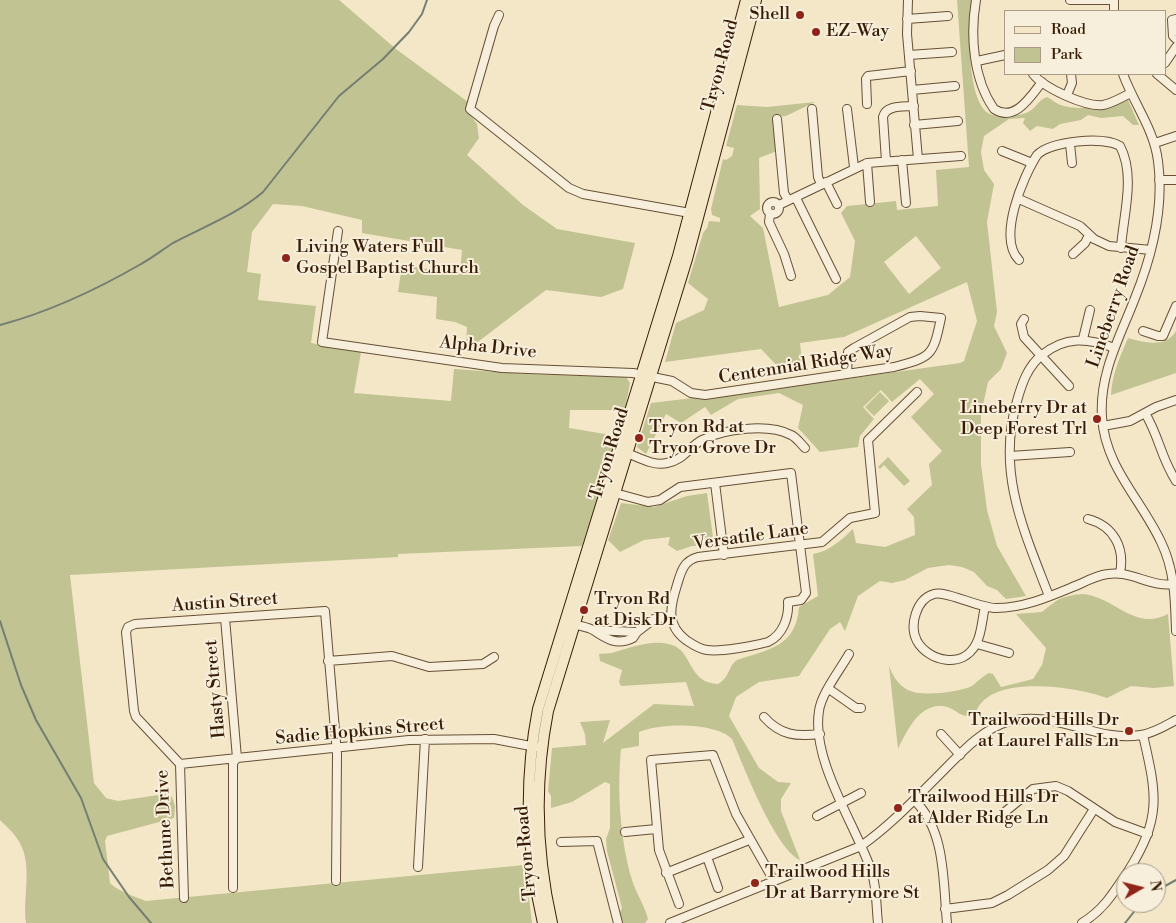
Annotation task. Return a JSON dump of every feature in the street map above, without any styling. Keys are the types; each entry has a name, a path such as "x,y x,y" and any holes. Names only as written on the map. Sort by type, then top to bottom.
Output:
{"main road":[{"name":"Tryon Road","path":"544,923 538,903 531,863 528,818 537,747 627,453 746,0"},
{"name":"Tryon Road","path":"552,923 543,879 539,839 538,709 702,207 756,0"}],"street":[{"path":"908,0 910,71 918,158"},
{"path":"976,0 973,26 979,80 994,109 999,112 1018,109 1025,104 1042,82"},
{"path":"1070,0 1113,0"},
{"path":"499,16 494,26 470,109 569,188 583,194 690,214"},
{"path":"908,19 948,16"},
{"path":"1176,19 1172,20 1173,36 1176,39"},
{"path":"1166,62 1176,47"},
{"path":"909,55 952,52"},
{"path":"977,61 1004,55"},
{"path":"867,104 866,79 868,76 910,71"},
{"path":"1034,75 1042,82 1088,104 1110,103 1132,93"},
{"path":"1067,95 1072,84 1072,75"},
{"name":"Lineberry Road","path":"1123,75 1155,143 1159,180 1151,250 1136,296 1114,348 1102,390 1102,426 1118,472 1162,543 1175,584 1176,630"},
{"path":"1158,75 1176,90"},
{"path":"912,90 955,86"},
{"path":"886,161 884,112 888,108 914,106"},
{"path":"812,109 818,177 837,204"},
{"path":"847,109 854,168"},
{"path":"777,119 784,193 792,199 836,279"},
{"path":"914,125 958,121"},
{"path":"1155,143 1172,137 1176,128"},
{"path":"1019,260 1012,248 1010,228 1018,199 1032,163 1042,149 1104,140 1120,146 1125,155 1128,179 1121,248"},
{"path":"1070,144 1072,163"},
{"path":"1002,151 1032,163"},
{"path":"791,276 784,254 768,222 770,214 777,213 779,206 867,163 961,156"},
{"path":"902,160 906,203"},
{"path":"867,163 870,202"},
{"path":"1159,180 1176,180"},
{"path":"1018,199 1075,223 1089,235 1109,246 1151,250"},
{"name":"Alpha Drive","path":"338,231 322,342 502,368 617,371 647,375"},
{"path":"1073,254 1089,235"},
{"path":"1142,331 1163,336 1176,306"},
{"path":"1084,339 1090,310"},
{"name":"Centennial Ridge Way","path":"647,375 676,383 695,394 705,395 847,374 894,367 926,358 935,344 940,318 910,317 854,348 848,352 847,374"},
{"path":"1024,319 1021,324 1024,337 1069,386"},
{"path":"1049,596 1016,508 1010,456 1010,430 1020,389 1026,376 1041,356 1056,346 1084,339 1114,348"},
{"name":"Versatile Lane","path":"671,616 671,604 684,565 693,558 826,540 850,518 875,513 868,440 917,392"},
{"path":"1102,426 1130,421 1166,402 1176,400"},
{"path":"1145,413 1154,429 1163,459 1176,481"},
{"path":"627,453 648,462 667,464 687,455 700,441 726,430 769,429 792,435 805,448"},
{"path":"1010,456 1070,452"},
{"path":"574,624 593,630 604,638 619,642 633,638 637,632 654,619 671,616 677,632 696,646 706,650 771,640 788,618 788,602 801,600 806,592 791,473 680,487 663,498 648,502 615,493"},
{"path":"715,483 724,555"},
{"path":"1088,519 1101,524 1119,544 1122,561 1120,574"},
{"path":"985,607 977,644 968,654 954,659 942,660 927,654 913,633 913,625 921,606 932,594 940,592 985,607 1012,608 1107,574 1120,574 1159,585 1175,584"},
{"name":"Austin Street","path":"128,627 136,624 325,611 328,661"},
{"name":"Hasty Street","path":"225,618 237,758 234,762 233,888"},
{"name":"Bethune Drive","path":"128,627 126,632 136,717 180,764 184,898"},
{"path":"977,644 1009,653"},
{"path":"849,654 819,710 820,734 830,775 872,872 878,923"},
{"path":"336,881 336,748 328,661 392,656 429,667 483,664 494,657"},
{"path":"829,689 856,708 861,708"},
{"path":"764,717 781,732 796,736 820,734"},
{"path":"670,923 861,846 882,831 960,755 994,727 1024,719 1051,720 1108,735 1143,734 1160,729 1176,720"},
{"path":"941,734 960,755"},
{"path":"1132,863 1148,834 1153,818 1155,788 1143,734"},
{"path":"418,867 425,739"},
{"name":"Sadie Hopkins Street","path":"180,764 425,739 494,739 537,747"},
{"path":"679,904 659,850 651,760 713,755 736,814 774,881"},
{"path":"1006,811 1025,794 1044,786 1056,786 1068,791 1115,822 1148,834"},
{"path":"817,816 861,793"},
{"path":"914,800 928,817 938,842 947,923"},
{"path":"945,909 992,903 1048,870 1064,856 1094,808"},
{"path":"625,832 656,829"},
{"path":"561,842 597,840 618,923"},
{"path":"666,873 750,840"},
{"path":"707,858 718,888"},
{"path":"1082,923 1095,915 1109,901 1116,890"}],"green space":[{"path":"0,0 339,0 396,49 468,102 466,109 477,124 479,138 467,155 523,205 557,229 635,243 623,289 601,297 546,290 466,351 467,327 455,322 436,319 437,297 398,292 402,265 460,274 462,250 362,233 362,220 302,206 273,204 252,232 247,272 261,274 258,300 316,306 311,343 361,352 354,393 451,401 454,369 526,374 626,377 630,383 625,410 570,410 569,428 617,436 582,546 398,554 398,557 70,575 94,783 106,798 118,801 165,794 172,797 175,806 174,818 107,836 105,841 110,883 113,886 146,901 525,865 532,923 26,923 27,879 25,857 16,837 0,820"},
{"path":"957,0 972,0 970,42 972,77 981,105 988,113 1001,116 1022,114 1029,112 1041,100 1047,97 1059,104 1076,108 1104,106 1128,100 1139,125 1133,125 1123,116 1101,118 1088,115 1081,120 1060,124 1053,129 1037,126 1030,131 1023,123 1025,118 1009,119 984,136 981,152 984,170 994,184 987,222 997,312 994,326 1007,353 1001,369 988,382 981,414 981,464 987,510 997,546 1026,596 1006,599 997,590 987,586 974,572 962,567 949,565 928,568 905,580 892,583 880,581 858,596 845,631 840,622 830,629 799,676 759,682 736,697 729,716 759,768 778,782 791,783 781,799 781,811 800,860 790,853 770,824 732,739 724,733 713,729 687,726 660,727 639,732 639,746 621,749 619,781 620,815 628,865 648,919 645,923 621,923 619,914 622,908 607,851 606,839 610,828 610,784 605,782 572,802 551,808 551,796 548,791 552,748 586,745 585,734 580,722 610,720 603,743 654,704 694,706 686,682 621,686 619,682 622,670 600,661 599,654 613,653 650,643 665,643 679,649 701,678 718,684 725,678 734,662 770,649 787,638 793,631 799,607 818,596 813,554 830,548 853,529 856,543 885,547 915,535 914,517 907,509 932,485 929,464 942,451 911,417 934,394 920,379 892,402 881,390 863,407 874,419 860,436 858,447 820,452 798,428 803,405 779,393 738,399 711,415 705,407 681,423 666,414 646,454 637,447 651,403 795,386 960,363 964,361 977,321 967,282 844,337 800,343 803,371 785,374 761,349 665,362 676,323 704,310 708,299 688,283 703,233 709,221 720,222 720,218 712,215 711,209 723,159 726,160 732,156 734,148 726,146 737,105 767,107 815,102 786,116 774,117 777,151 759,158 760,209 750,216 763,228 779,307 828,295 850,277 855,241 841,213 847,206 896,201 897,210 938,206 936,170 969,167","holes":["916,236 941,268 909,294 884,262"]},
{"path":"1176,331 1176,373 1111,395 1119,359 1128,338 1155,343 1167,340"},
{"path":"880,392 889,401 874,416 865,407"},
{"path":"888,457 910,481 904,486 884,465 880,469 878,467"},
{"path":"707,493 714,545 692,546 677,551 668,545 670,537 644,540 620,552 608,540 621,503 654,507 687,496"},
{"path":"1082,594 1104,600 1124,612 1145,619 1168,614 1174,686 1154,688 1131,686 1107,698 1056,687 1016,688 998,692 984,700 976,712 968,716 950,708 931,707 917,717 898,749 889,666 901,686 921,693 939,693 964,689 970,687 989,673 993,674 1001,687 1033,679 1042,665 1046,648 1016,614 1042,612 1059,599"}],"waterway":[{"path":"0,325 36,314 90,291 124,274 173,243 231,214 253,200 263,192 339,96 383,59 409,32 422,14 427,0"},
{"path":"0,621 21,685 36,720 81,798 103,859 129,897 151,923"},
{"path":"1166,886 1176,880"},
{"path":"1125,923 1133,913"}],"place":[{"name":"Shell","path":"800,15"},
{"name":"EZ-Way","path":"816,32"},
{"name":"Living Waters Full Gospel Baptist Church","path":"286,258"},
{"name":"Lineberry Dr at Deep Forest Trl","path":"1097,419"},
{"name":"Tryon Rd at Tryon Grove Dr","path":"639,438"},
{"name":"Tryon Rd at Disk Dr","path":"584,610"},
{"name":"Trailwood Hills Dr at Laurel Falls Ln","path":"1129,731"},
{"name":"Trailwood Hills Dr at Alder Ridge Ln","path":"898,808"},
{"name":"Trailwood Hills Dr at Barrymore St","path":"755,883"}]}
